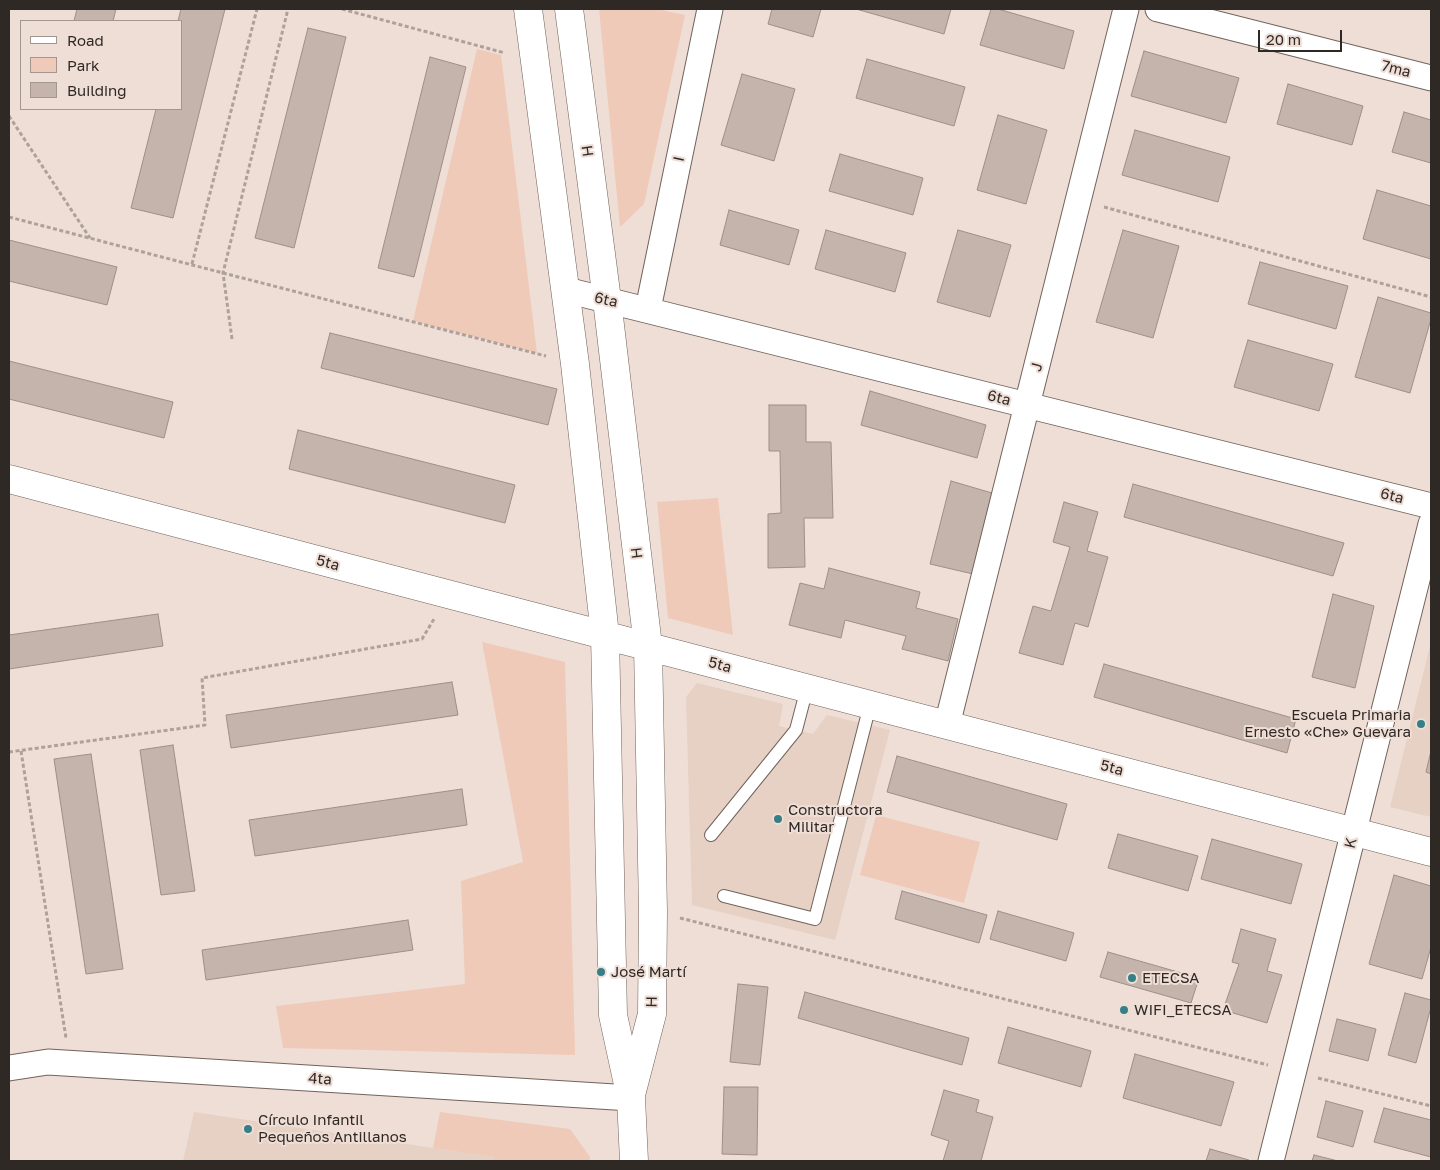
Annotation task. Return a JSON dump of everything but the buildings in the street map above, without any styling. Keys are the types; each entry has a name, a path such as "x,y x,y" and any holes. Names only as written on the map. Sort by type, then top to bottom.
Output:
{"street":[{"name":"H","path":"528,9 576,364 605,635 613,1016 631,1098 634,1161"},
{"name":"H","path":"569,9 607,300 648,646 653,912 652,1014 631,1098"},
{"name":"I","path":"648,310 710,9"},
{"name":"J","path":"947,725 1126,9"},
{"name":"7ma","path":"1158,9 1431,78"},
{"name":"6ta","path":"566,290 1431,506"},
{"name":"5ta","path":"9,479 1431,852"},
{"name":"K","path":"1271,1161 1431,524"},
{"name":"4ta","path":"9,1068 48,1062 70,1063 631,1098"}],"lane":[{"path":"711,835 796,730 807,688"},
{"path":"724,896 815,919 870,705"}],"path":[{"path":"192,264 258,9"},
{"path":"232,339 222,273 288,9"},
{"path":"342,9 535,60"},
{"path":"9,116 90,238"},
{"path":"1078,200 1431,297"},
{"path":"9,217 576,364"},
{"path":"9,752 205,725 202,678 422,639 448,594"},
{"path":"21,751 70,1063"},
{"path":"653,912 1431,1106"}],"shaded area":[{"name":"Escuela Primaria Ernesto «Che» Guevara","path":"1431,642 1431,817 1390,807"},
{"name":"Constructora Militar","path":"697,683 783,704 779,726 813,734 827,715 890,730 835,940 692,905 686,697"},
{"name":"Círculo Infantil Pequeños Antillanos","path":"194,1112 495,1157 494,1161 183,1161"}],"green space":[{"path":"599,9 657,9 685,15 644,204 620,227"},
{"path":"477,49 501,55 537,353 413,321"},
{"path":"718,498 733,635 668,618 657,502"},
{"path":"482,642 565,662 575,1055 283,1048 276,1006 465,984 461,881 523,862"},
{"path":"876,815 980,842 964,903 860,875"},
{"path":"440,1112 570,1129 590,1157 590,1161 494,1161 494,1157 433,1148"}],"place":[{"name":"Escuela Primaria Ernesto «Che» Guevara","path":"1421,724"},
{"name":"Constructora Militar","path":"778,819"},
{"name":"José Martí","path":"601,972"},
{"name":"ETECSA","path":"1132,978"},
{"name":"WIFI_ETECSA","path":"1124,1010"},
{"name":"Círculo Infantil Pequeños Antillanos","path":"248,1129"}]}
